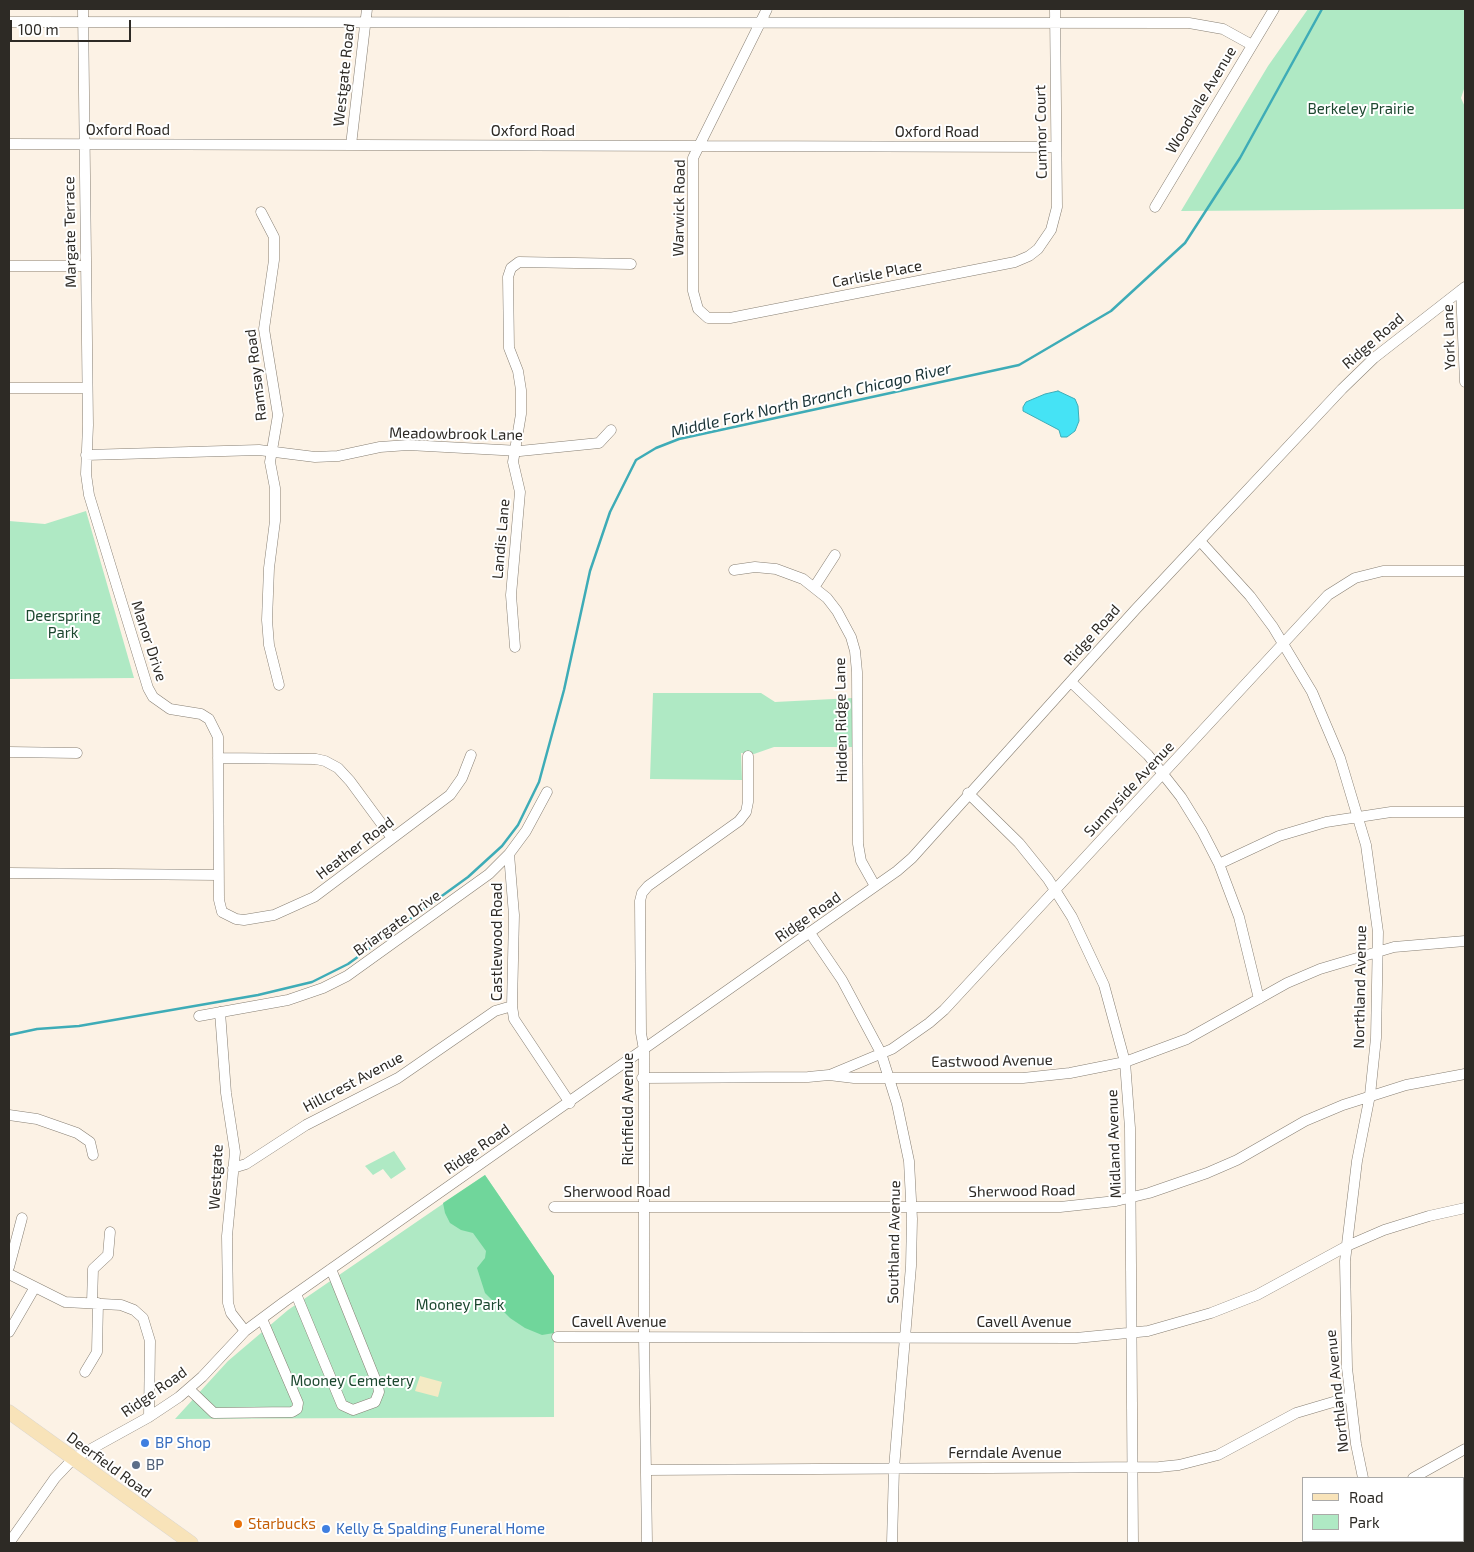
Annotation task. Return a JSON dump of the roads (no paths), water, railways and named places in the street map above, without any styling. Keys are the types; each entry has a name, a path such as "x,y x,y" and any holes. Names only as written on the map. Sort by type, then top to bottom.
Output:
{"main road":[{"name":"Deerfield Road","path":"9,1412 191,1543"}],"street":[{"name":"Margate Terrace","path":"83,9 86,455"},
{"name":"Westgate Road","path":"351,145 367,9"},
{"name":"Warwick Road","path":"720,319 708,318 703,315 694,302 693,158 767,9"},
{"name":"Cumnor Court","path":"1038,249 1052,230 1055,217 1055,9"},
{"name":"Woodvale Avenue","path":"1155,207 1274,9"},
{"path":"9,22 1207,24 1223,29 1252,45"},
{"name":"Oxford Road","path":"9,144 1056,147"},
{"name":"Ramsay Road","path":"261,212 274,237 274,260 264,329 278,405 277,430 270,462 275,488 276,521 269,568 267,620 270,645 279,685"},
{"name":"Carlisle Place","path":"720,319 1015,262 1029,256 1038,249"},
{"name":"Landis Lane","path":"515,646 512,621 512,578 520,492 513,462 513,451 519,429 521,390 518,371 509,348 507,284 511,268 518,262 631,264"},
{"path":"9,266 86,266"},
{"name":"York Lane","path":"1463,289 1465,382"},
{"name":"Ridge Road","path":"9,1543 55,1478 73,1459 149,1417 189,1389 245,1331 810,933 912,858 968,793 1291,442 1368,364 1463,289"},
{"path":"9,388 87,388"},
{"name":"Meadowbrook Lane","path":"86,455 138,452 272,452 314,457 338,456 380,447 408,444 513,451 599,443 611,430"},
{"name":"Manor Drive","path":"86,455 89,495 144,680 153,696 165,706 182,712 200,714 208,719 218,737 218,874 220,907 228,916"},
{"name":"Northland Avenue","path":"1200,541 1250,596 1282,643 1323,716 1340,758 1359,816 1374,894 1378,951 1376,1038 1370,1095 1357,1161 1347,1246 1345,1332 1350,1397 1363,1477"},
{"path":"815,586 835,555"},
{"name":"Hidden Ridge Lane","path":"734,570 755,567 776,569 803,579 815,586 838,611 851,637 855,652 858,844 861,862 876,886"},
{"name":"Sunnyside Avenue","path":"829,1075 880,1054 910,1037 944,1010 1328,595 1355,578 1383,571 1465,571"},
{"path":"1071,682 1134,741 1164,774 1202,831 1219,864 1239,917 1259,1000"},
{"path":"9,752 77,752"},
{"name":"Heather Road","path":"228,916 244,920 274,915 314,897 450,795 462,778 472,755"},
{"name":"Richfield Avenue","path":"646,1543 642,1078 644,1050 641,1024 640,901 642,893 648,886 739,821 746,812 748,802 748,756"},
{"path":"218,758 316,759 325,761 338,768 350,781 392,838"},
{"name":"Briargate Drive","path":"220,1012 288,1000 323,988 347,976 476,885 510,854 526,831 547,792"},
{"name":"Midland Avenue","path":"968,793 1019,843 1056,890 1083,937 1104,985 1125,1062 1130,1128 1133,1543"},
{"path":"1219,864 1294,831 1359,816 1391,812 1465,812"},
{"name":"Castlewood Road","path":"510,854 514,915 512,1006 514,1019 518,1028 570,1103"},
{"path":"9,873 218,874"},
{"name":"Southland Avenue","path":"810,933 847,988 880,1054 890,1078 905,1139 912,1208 906,1337 894,1468 892,1543"},
{"name":"Eastwood Avenue","path":"642,1078 808,1077 829,1075 854,1078 1023,1078 1070,1073 1125,1062 1187,1039 1320,968 1378,951 1419,943 1465,941"},
{"name":"Hillcrest Avenue","path":"233,1168 246,1164 306,1125 398,1078 495,1011 512,1006"},
{"path":"198,1016 220,1012"},
{"name":"Westgate","path":"220,1012 226,1093 235,1152 227,1236 228,1303 231,1313 245,1331"},
{"name":"Sherwood Road","path":"554,1207 1060,1207 1131,1197 1176,1185 1207,1173 1237,1160 1305,1121 1370,1095 1406,1085 1465,1074"},
{"path":"9,1116 37,1119 76,1133 90,1142 93,1155"},
{"name":"Cavell Avenue","path":"557,1337 1076,1338 1148,1331 1232,1306 1291,1278 1347,1246 1420,1218 1465,1208"},
{"path":"9,1267 22,1218"},
{"path":"85,1372 97,1352 93,1269 108,1255 110,1232"},
{"path":"296,1294 342,1405 353,1410 375,1402 379,1392 378,1386 331,1269"},
{"path":"9,1274 66,1302 121,1305 134,1310 147,1326 150,1341 149,1417"},
{"path":"9,1332 35,1287"},
{"path":"189,1389 214,1413 292,1412 297,1410 298,1403 262,1319"},
{"name":"Ferndale Avenue","path":"646,1470 1132,1467 1178,1465 1218,1455 1296,1413 1350,1397"},
{"path":"1415,1477 1465,1449"}],"water":[{"path":"1058,391 1075,399 1078,406 1079,421 1075,431 1067,437 1061,437 1059,430 1023,411 1026,402"}],"waterway":[{"name":"Middle Fork North Branch Chicago River","path":"9,1035 37,1029 79,1026 258,995 312,982 348,964 468,877 502,846 518,825 539,782 564,690 590,571 610,512 636,460 656,448 679,439 1019,365 1111,311 1185,243 1240,158 1322,9"}],"place":[{"name":"BP Shop","path":"145,1443"},
{"name":"BP","path":"136,1465"},
{"name":"Starbucks","path":"238,1524"},
{"name":"Kelly & Spalding Funeral Home","path":"326,1529"}],"park label":[{"name":"Berkeley Prairie","path":"1361,109"},
{"name":"Deerspring Park","path":"63,624"},
{"name":"Mooney Park","path":"460,1305"},
{"name":"Mooney Cemetery","path":"352,1381"}]}
